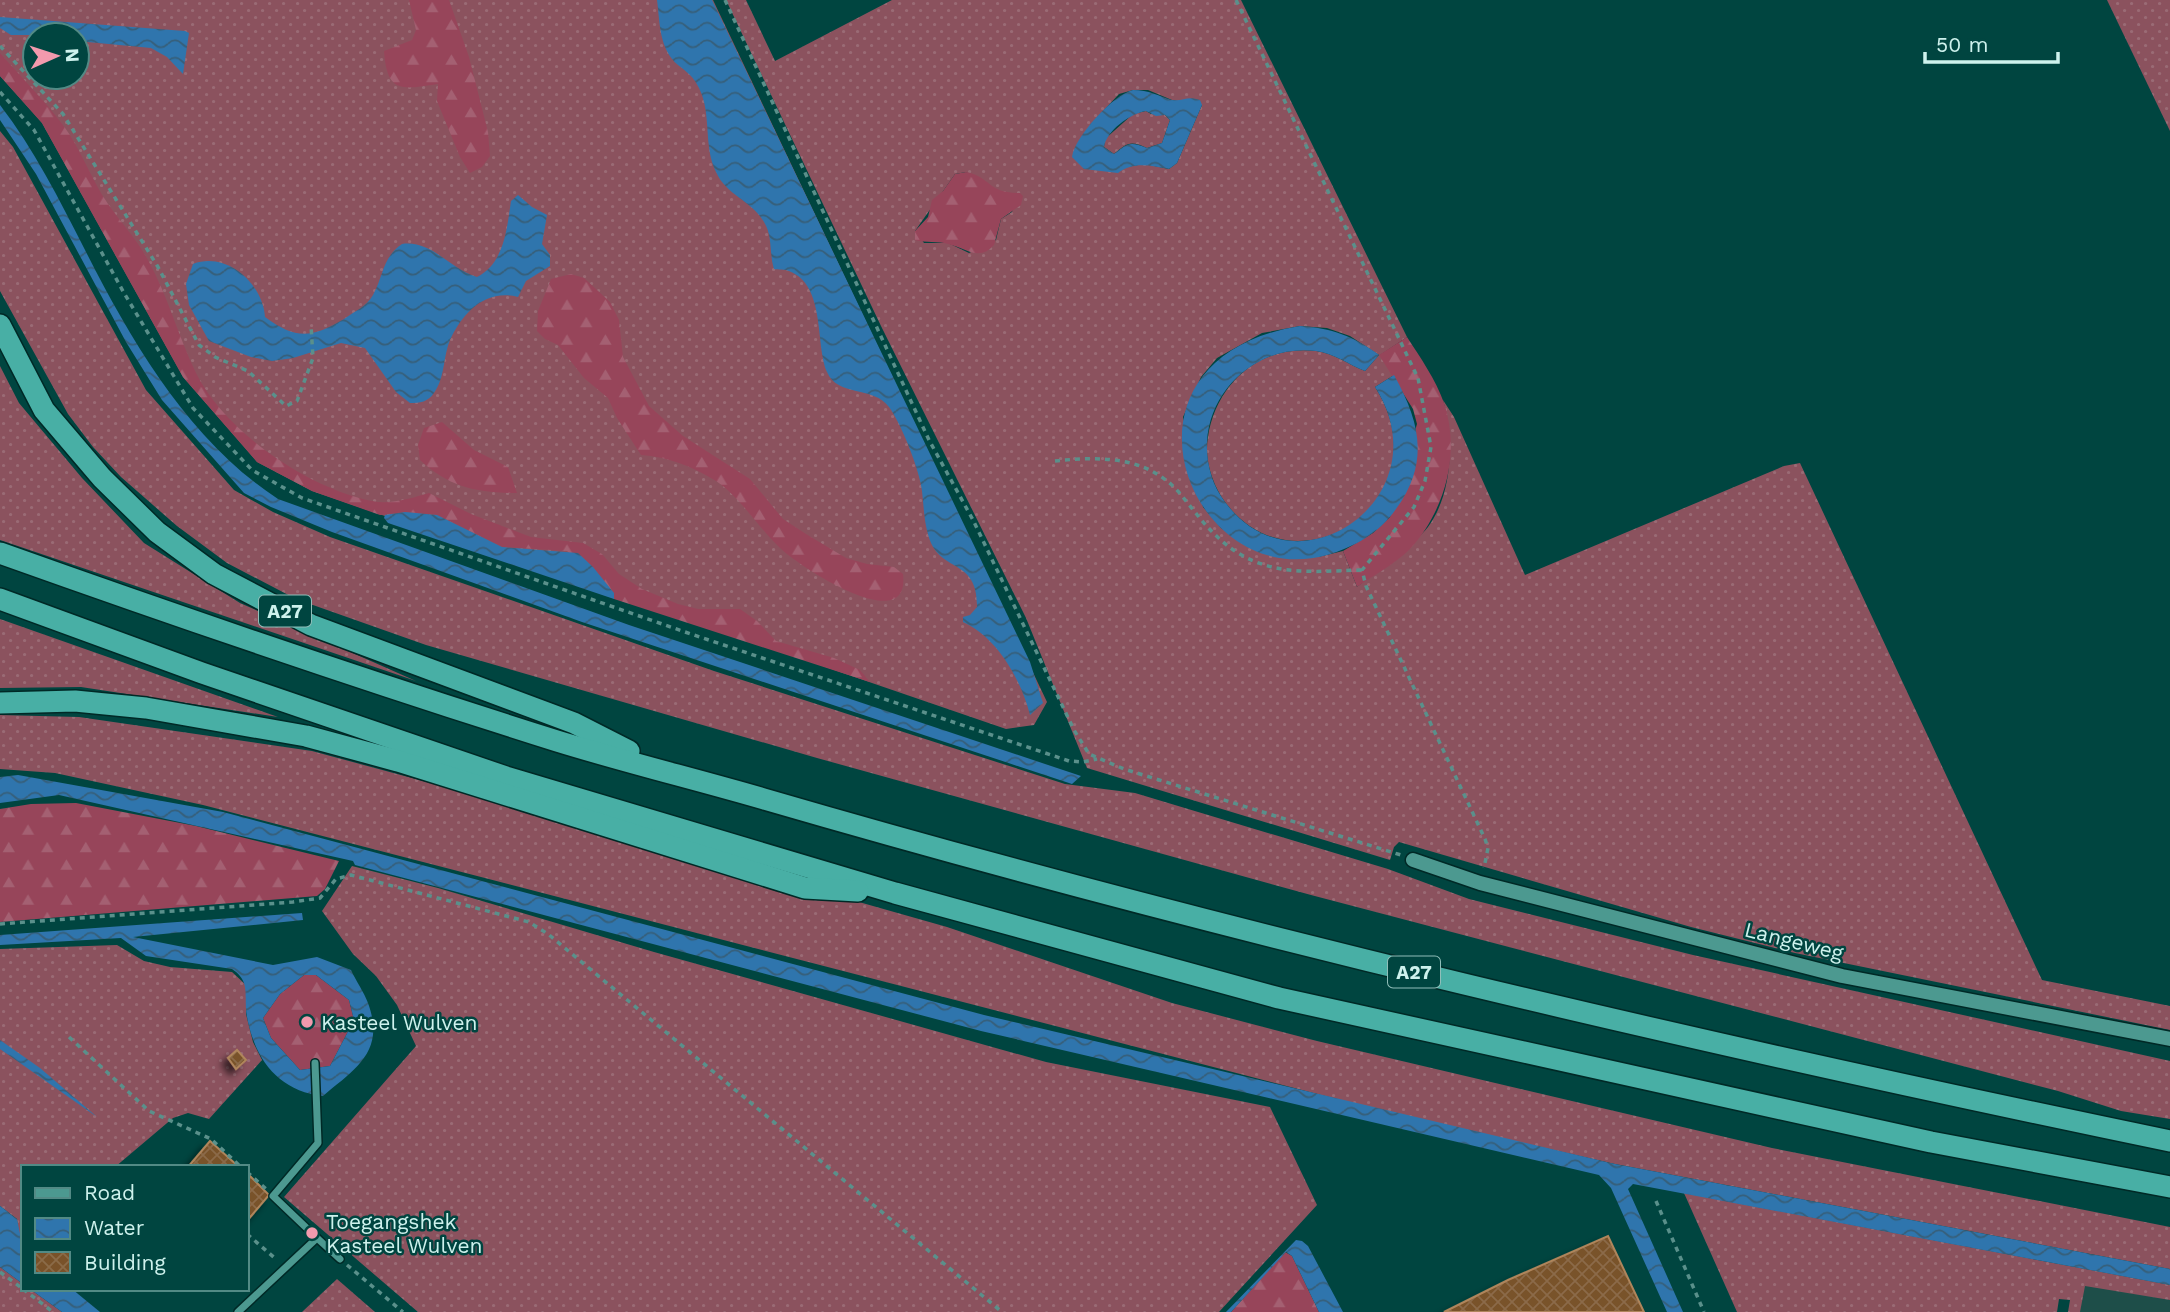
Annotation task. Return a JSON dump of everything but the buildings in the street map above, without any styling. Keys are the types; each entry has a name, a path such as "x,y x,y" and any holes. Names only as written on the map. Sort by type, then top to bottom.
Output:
{"highway":[{"name":"A27","path":"0,325 44,410 102,478 158,532 214,575 311,625 574,723 666,770"},
{"name":"A27","path":"0,553 233,636 565,743 970,858 1292,943 1671,1033 2170,1142"},
{"path":"0,599 202,673 506,777 895,893 1279,998 1931,1142 2170,1187"},
{"path":"0,703 75,702 146,708 306,736 398,761 805,888 895,893"}],"street":[{"name":"Langeweg","path":"1413,860 1480,883 1842,976 2170,1039"}],"lane":[{"path":"316,1063 318,1143 273,1196 340,1259"},
{"path":"238,1312 317,1238"}],"path":[{"path":"724,0 929,440 973,520 1074,730 1089,754 1097,759 1413,860"},
{"path":"1055,461 1097,458 1131,462 1160,473 1217,537 1257,562 1298,573 1363,570 1414,507 1425,481 1431,447 1418,378 1236,0"},
{"path":"0,46 63,114 158,267 199,345 215,357 248,371 286,406 298,401 313,358 311,325"},
{"path":"0,92 34,130 124,293 192,408 252,470 302,498 685,632 1069,761 1097,759"},
{"path":"1363,570 1366,586 1485,839 1488,848 1480,883"},
{"path":"0,924 293,902 320,898 335,879 351,875 529,922 548,934 1002,1312"},
{"path":"69,1037 149,1111 211,1139 239,1165"},
{"path":"248,1173 273,1196"},
{"path":"1656,1202 1704,1312"},
{"path":"248,1235 286,1268"},
{"path":"340,1259 403,1312"},
{"path":"0,1272 21,1288"},
{"path":"26,1291 52,1312"}],"shaded area":[{"path":"0,0 713,0 1047,702 1034,725 1006,729 312,491 257,462 183,377 42,123 0,76"},
{"path":"726,0 746,0 775,61 892,0 1241,0 1407,337 1380,355 1394,375 1375,387 1392,428 1392,466 1378,498 1354,523 1323,538 1289,540 1255,529 1225,502 1216,487 1208,462 1207,445 1213,418 1231,384 1244,371 1277,354 1296,350 1323,352 1365,371 1379,355 1350,336 1327,328 1300,326 1262,333 1217,358 1201,377 1183,417 1203,507 1221,528 1240,542 1318,557 1343,551 1357,587 1414,542 1436,513 1447,482 1449,466 1449,432 1443,400 1454,417 1525,575 1784,466 1800,463 2042,980 2170,1006 2170,1030 1795,953 1691,927 1399,842 1394,847 1390,860 1087,768 1026,618 881,326","holes":["1148,90 1172,100 1202,105 1177,163 1169,169 1144,164 1104,171 1093,168 1090,125 1119,94","966,172 1000,193 1020,193 1012,212 1001,219 996,240 969,253 948,243 924,243 915,231 955,174"]},
{"path":"2107,0 2170,0 2170,131"},
{"path":"1146,111 1165,115 1170,120 1162,143 1147,148 1129,144 1114,154 1104,147 1105,139 1133,114"},
{"path":"0,131 13,147 146,390 234,490 273,512 330,537 714,671 1065,784 1135,793 1388,869 1469,899 1693,955 2170,1061 2170,1119 2121,1111 2058,1091 1311,895 817,758 426,645 296,599 227,563 177,526 121,477 93,447 68,414 0,291"},
{"path":"0,366 19,403 82,478 144,543 240,603 416,681 0,540"},
{"path":"0,619 278,717 81,687 0,688"},
{"path":"0,715 79,717 312,751 627,836 947,927 1172,1003 1317,1041 1772,1148 2170,1227 2170,1269 1615,1164 1391,1113 203,805 55,773 0,769"},
{"path":"352,866 438,888 1046,1062 1270,1107 1317,1205 1219,1312 418,1312 284,1197 416,1046 397,1005 376,976 353,954 322,911"},
{"path":"117,945 144,961 170,967 232,972 246,985 246,1014 253,1042 262,1060 209,1119 188,1113 173,1118 117,1165 21,1165 20,1247 17,1219 0,1206 0,949"},
{"path":"1684,1193 2170,1285 2170,1300 2085,1286 2080,1312 2068,1312 2070,1300 2059,1299 2057,1312 1737,1312"},
{"path":"2077,1262 2170,1278 2170,1312 2069,1312"},
{"path":"0,1267 21,1283 21,1291 33,1291 62,1312 0,1312"},
{"path":"337,1279 375,1312 302,1312"}],"green space":[{"path":"409,0 449,0 469,57 488,132 490,156 482,167 470,173 460,157 437,101 438,84 399,86 389,75 384,51 412,40 416,30"},
{"path":"0,53 21,77 21,91 34,91 63,125 108,204 143,252 155,274 196,373 209,395 248,436 271,454 322,484 347,494 386,502 429,493 471,514 531,537 583,543 602,554 619,574 642,589 698,609 740,609 757,621 776,641 834,658 860,670 870,682 614,599 605,583 567,551 502,547 437,515 405,512 380,515 312,491 257,462 183,377 42,123 0,76"},
{"path":"966,172 981,177 995,188 1023,196 1021,205 1001,219 994,245 983,253 978,253 944,243 915,240 915,231 928,217 932,200 943,191 955,174"},
{"path":"571,274 584,278 610,302 619,320 623,357 649,406 683,436 750,479 783,519 846,558 894,567 903,574 901,593 890,600 872,599 829,581 779,547 716,481 680,463 641,455 617,418 608,398 584,378 558,345 545,339 537,331 538,311 551,279"},
{"path":"1407,337 1441,394 1449,422 1450,461 1441,499 1422,534 1410,549 1357,587 1343,551 1373,533 1390,517 1417,424 1413,409 1379,355"},
{"path":"442,422 474,450 508,467 517,493 489,492 464,487 442,477 420,460 418,445 424,428"},
{"path":"76,803 196,826 339,861 325,889 317,896 0,922 0,809 31,804"},
{"path":"304,975 316,975 349,1000 354,1020 330,1066 300,1070 271,1038 263,1018 280,994"},
{"path":"1285,1252 1292,1256 1319,1312 1231,1312"}],"water":[{"path":"657,0 712,0 1030,662 1043,703 1030,715 1021,688 1006,661 987,638 963,622 963,617 970,615 977,607 976,592 966,574 944,559 931,543 918,472 894,414 882,400 847,389 832,380 823,360 817,316 809,289 801,278 789,271 774,269 769,233 764,222 720,180 712,162 703,98 695,80 667,51"},
{"path":"0,17 53,21 21,21 21,35 11,35 0,28"},
{"path":"91,24 189,33 183,74 167,57 151,48 91,42"},
{"path":"1139,90 1172,100 1200,100 1202,105 1177,163 1169,169 1136,166 1118,173 1084,169 1072,157 1080,138 1096,117 1125,93","holes":["1146,111 1156,116 1165,115 1170,120 1162,143 1147,148 1129,144 1114,154 1104,147 1109,135 1127,119"]},
{"path":"0,105 35,157 102,283 165,387 217,448 246,475 278,499 629,625 1081,776 1072,784 582,622 332,532 244,493 162,400 126,342 36,174 0,120"},
{"path":"518,195 547,215 542,244 550,255 550,266 526,281 518,297 496,296 476,305 468,312 450,340 438,387 432,396 424,401 410,403 396,392 365,348 341,343 293,358 272,361 251,357 209,341 189,305 186,284 193,264 218,262 230,266 250,282 258,293 265,317 295,333 323,330 367,303 377,288 387,261 402,244 423,246 477,277 486,271 499,254 506,233 511,201"},
{"path":"1300,326 1342,334 1379,355 1365,371 1323,352 1296,351 1276,354 1242,373 1228,387 1218,403 1210,422 1207,442 1211,474 1225,502 1255,530 1289,541 1323,537 1353,522 1377,497 1391,465 1392,427 1375,387 1394,375 1415,426 1417,458 1407,492 1389,518 1374,532 1347,548 1327,555 1278,558 1236,540 1204,508 1186,468 1183,423 1199,381 1237,347"},
{"path":"405,512 437,515 502,547 578,553 614,593 614,599 388,523 384,518 385,515"},
{"path":"18,775 223,812 984,1015 1615,1164 2170,1269 2170,1285 1633,1184 1628,1189 1683,1312 1667,1312 1611,1188 1599,1175 981,1031 355,865 353,861 59,795 0,803 0,777"},
{"path":"302,913 303,920 133,937 273,965 317,957 351,970 373,1020 370,1047 356,1068 323,1096 307,1093 282,1080 263,1060 251,1033 246,1010 246,990 242,979 232,969 146,956 121,938 0,945 0,935","holes":["304,975 316,975 349,1000 354,1020 330,1066 300,1070 271,1038 263,1018 280,994"]},
{"path":"0,1040 40,1068 97,1117 0,1049"},
{"path":"0,1206 17,1219 21,1239 21,1283 0,1267"},
{"path":"1296,1240 1308,1246 1343,1312 1319,1312 1292,1256 1286,1252 1231,1312 1226,1312"},
{"path":"33,1291 74,1291 100,1312 62,1312"}],"place":[{"name":"Kasteel Wulven","path":"307,1022"},
{"name":"Toegangshek Kasteel Wulven","path":"312,1233"}]}
